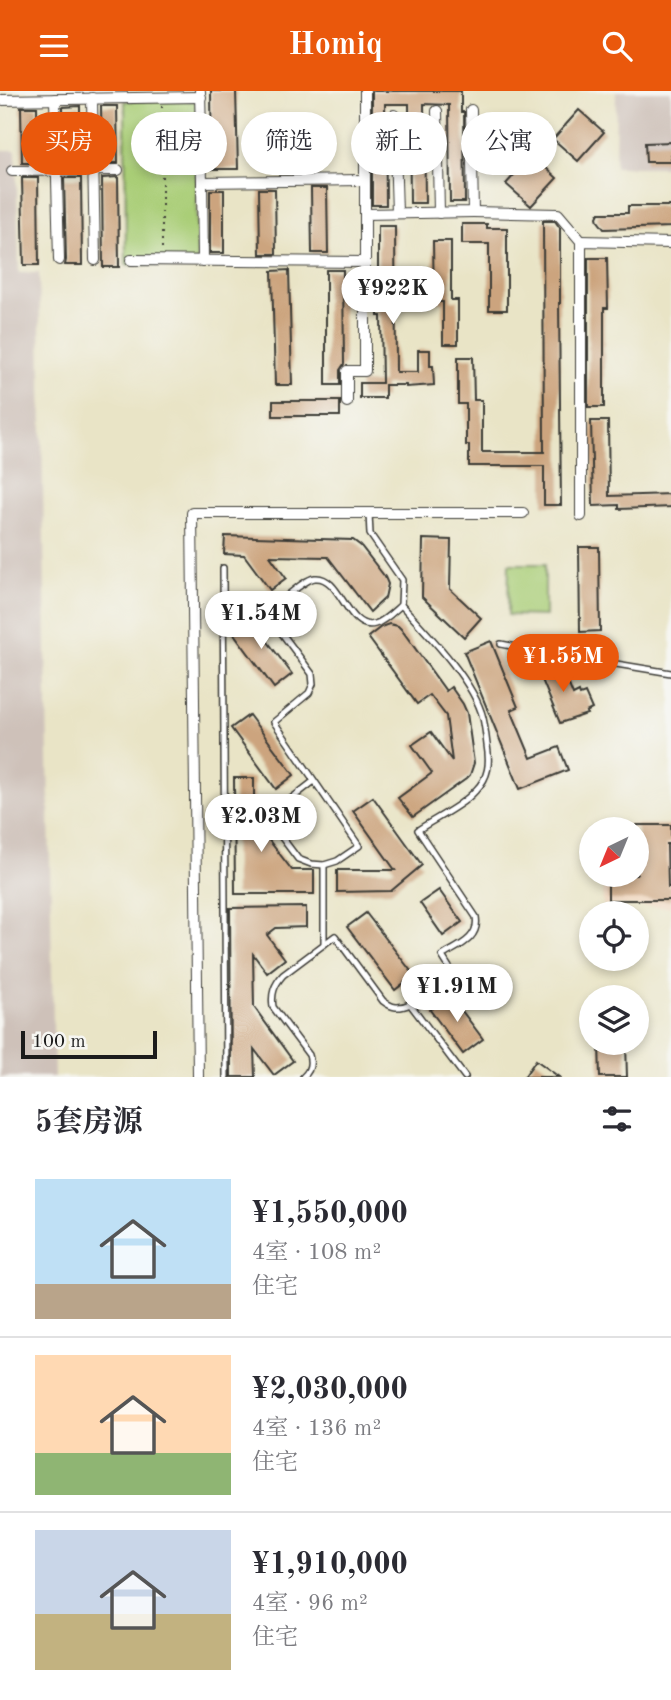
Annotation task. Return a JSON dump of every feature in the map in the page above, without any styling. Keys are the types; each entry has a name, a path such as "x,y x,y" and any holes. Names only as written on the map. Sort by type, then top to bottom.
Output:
{"street":[{"path":"347,402 347,371 365,371 365,91"},
{"path":"0,100 200,94 203,261"},
{"path":"55,99 55,112"},
{"path":"92,99 92,112"},
{"path":"471,110 473,212"},
{"path":"437,111 439,213"},
{"path":"12,171 21,171"},
{"path":"57,175 59,260"},
{"path":"93,175 95,260"},
{"path":"396,175 397,213"},
{"path":"202,182 365,180"},
{"path":"365,214 558,214 581,241 581,516"},
{"path":"581,241 671,243"},
{"path":"131,260 365,261"},
{"path":"198,1077 192,513 523,513"}],"lane":[{"path":"303,1077 311,1065 309,1055 273,1007 273,989 283,975 335,936 383,1001 389,1005 403,1007 410,1005 452,972 442,955 470,939 478,923 477,917 418,830 477,790 489,761 483,717 472,694 445,655 401,604 402,580 370,534 369,513"},
{"path":"223,568 226,1077"},
{"path":"314,781 278,809 274,820 277,831 298,859 324,865 337,862 359,846 274,722 309,694 313,684 312,674 275,624 275,607 309,580 318,578 327,581 354,616 364,624 382,621 401,604"},
{"path":"501,644 671,673"},
{"path":"324,865 324,944"},
{"path":"410,1005 463,1075 455,1077"}],"path":[{"path":"162,97 162,261"}],"shaded area":[{"path":"616,91 671,91 671,167 615,167"},
{"path":"0,150 16,150 19,273 39,273 54,1077 0,1077"},
{"path":"649,825 671,825 671,907 649,906 649,901 603,901 603,887 649,887"}],"green space":[{"path":"125,101 196,101 196,112 131,112 131,175 196,175 197,265 126,265"},
{"path":"509,564 545,564 545,616 508,615"}],"building":[{"path":"211,91 236,91 238,169 227,169 227,112 211,112"},
{"path":"372,91 461,91 461,175 465,175 465,202 450,202 449,105 424,104 424,112 409,112 409,104 385,104 385,112 372,112"},
{"path":"80,106 80,112 63,112 63,107"},
{"path":"101,106 117,106 118,163 117,112 101,112"},
{"path":"21,107 37,107 37,112 21,112"},
{"path":"579,110 604,132 578,161 557,143 557,135"},
{"path":"671,142 671,162 646,162 645,143"},
{"path":"372,175 386,175 386,205 372,205"},
{"path":"410,175 425,175 425,203 410,203"},
{"path":"514,175 554,175 557,178 531,206 506,184"},
{"path":"118,177 119,267 103,267 102,178"},
{"path":"22,178 38,178 39,265 24,265"},
{"path":"64,178 81,178 82,265 65,265"},
{"path":"311,188 327,188 328,253 312,253"},
{"path":"259,189 275,189 276,254 260,254"},
{"path":"210,190 224,190 224,253 210,253"},
{"path":"628,206 671,206 671,227 604,229 598,221 599,213 628,213"},
{"path":"543,221 555,221 560,228 561,505 544,505 544,466 469,466 466,404 458,404 458,357 473,357 474,400 482,400 482,452 544,452"},
{"path":"462,224 487,224 487,228 507,228 507,310 489,310 489,244 462,244"},
{"path":"378,226 395,226 396,372 418,372 418,350 430,350 434,385 385,385 385,398 360,398 360,383 382,383 381,316 378,316"},
{"path":"433,241 451,241 451,300 458,300 458,344 443,344 443,302 434,302"},
{"path":"588,258 607,258 604,407 588,407"},
{"path":"289,270 292,385 275,385 272,271"},
{"path":"326,270 343,270 344,364 340,370 340,385 326,385"},
{"path":"273,401 340,401 340,416 273,416"},
{"path":"591,421 608,421 609,496 671,494 671,507 619,509 619,505 593,506"},
{"path":"225,536 353,540 361,546 385,577 388,584 385,598 370,612 328,557 270,556 286,578 270,590 244,555 224,554"},
{"path":"423,539 451,540 450,589 481,618 464,637 422,597"},
{"path":"579,547 599,547 600,631 580,632"},
{"path":"247,614 292,674 274,688 229,627"},
{"path":"389,624 401,629 446,691 451,687 463,704 467,713 474,763 466,779 413,817 398,798 432,773 412,745 431,732 452,761 446,716 430,695 417,704 368,637"},
{"path":"491,641 518,707 511,710 531,758 559,747 568,770 520,789 464,652"},
{"path":"555,663 557,667 561,665 573,695 585,693 592,709 586,712 587,714 560,723 538,670"},
{"path":"249,715 294,775 276,789 231,728"},
{"path":"234,778 254,778 254,821 292,870 314,870 314,894 235,894"},
{"path":"373,797 422,865 391,891 337,892 337,870 395,870 353,811"},
{"path":"649,825 671,825 671,844 667,844 671,900 608,900 608,887 649,887"},
{"path":"439,890 462,922 443,936 420,903"},
{"path":"306,907 306,927 276,928 267,935 285,959 267,973 253,954 254,1007 293,1061 274,1075 254,1049 255,1077 231,1077 230,908"},
{"path":"366,913 414,975 395,990 347,927"},
{"path":"450,995 483,1039 463,1054 430,1010"},
{"path":"599,1055 626,1055 627,1077 600,1077"},
{"path":"536,1060 559,1077 524,1077"}]}
